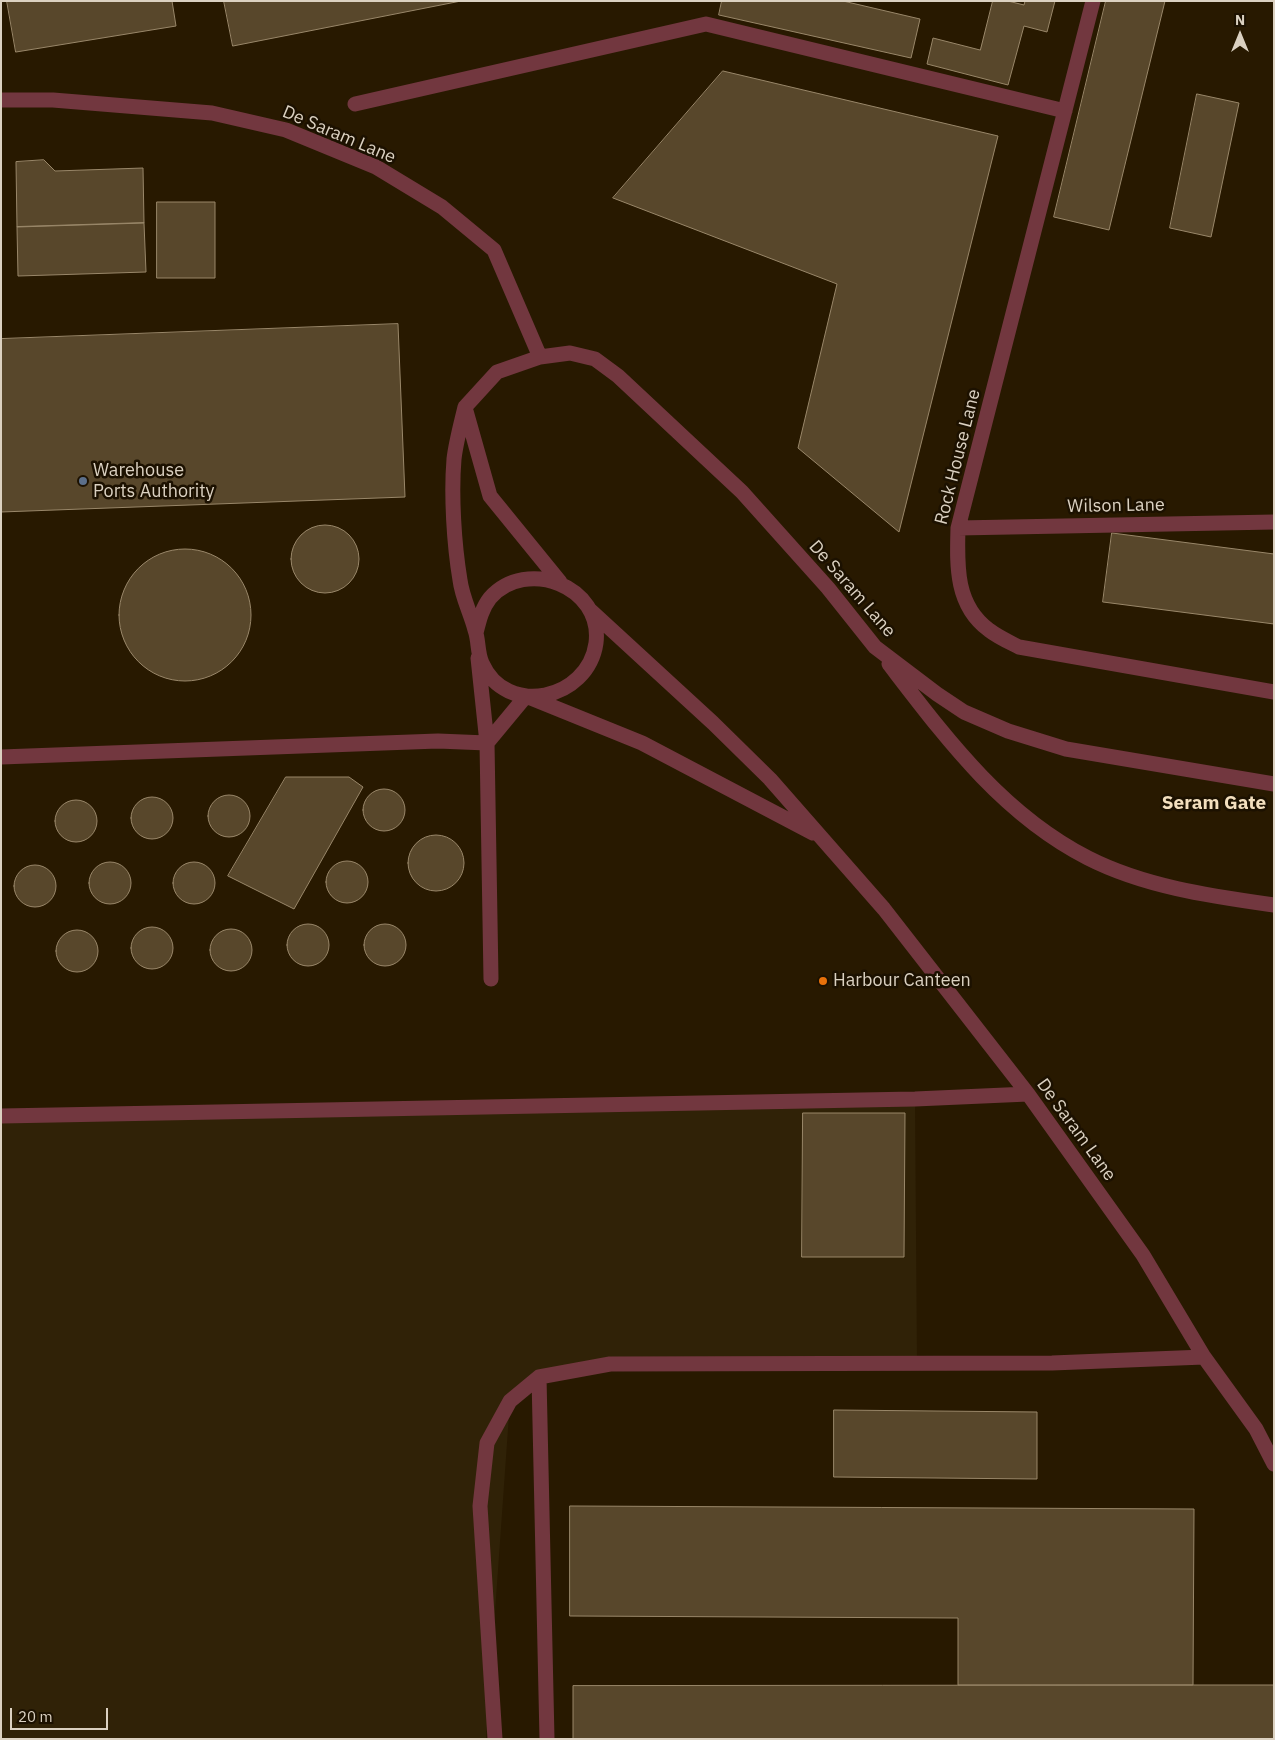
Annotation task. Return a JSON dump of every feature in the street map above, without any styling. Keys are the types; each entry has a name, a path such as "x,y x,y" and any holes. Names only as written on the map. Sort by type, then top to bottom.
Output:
{"street":[{"name":"Rock House Lane","path":"1093,1 958,528 956,570 968,608 988,630 1019,647 1274,692"},
{"path":"355,104 706,24 1065,111"},
{"name":"De Saram Lane","path":"1,100 53,100 212,113 286,130 376,167 442,207 494,250 540,357"},
{"name":"De Saram Lane","path":"464,407 497,372 540,357 570,354 595,359 618,376 742,492 828,588 875,647 936,694 964,712 1008,731 1066,750 1274,784"},
{"path":"464,407 490,496 560,582 577,594 590,610 595,625 596,642 592,658 585,672 574,684 559,692 543,696 526,696 486,743"},
{"path":"464,407 454,459 454,517 460,581 483,665 494,680 508,690 642,743 820,838"},
{"name":"Wilson Lane","path":"958,528 1274,522"},
{"path":"491,979 486,743 477,640 481,615 490,598 505,586 522,579 541,578 560,582"},
{"name":"De Saram Lane","path":"590,610 770,778 820,838 884,908 1028,1094 1143,1255 1204,1357 1256,1429 1274,1464"},
{"path":"875,647 977,774 1046,832 1088,858 1149,882 1206,895 1274,905"},
{"path":"1,757 438,741 486,743"},
{"path":"1,1116 915,1099 1028,1094"},
{"path":"495,1739 480,1506 486,1443 510,1401 539,1377 610,1364 1052,1363 1204,1357"},
{"path":"539,1377 547,1739"}],"shaded area":[{"path":"915,1099 917,1363 610,1364 539,1377 510,1401 486,1739 1,1739 1,1116"}],"building":[{"path":"7,1 172,1 176,26 16,52"},
{"path":"224,1 461,1 233,46"},
{"path":"722,1 843,1 920,19 911,58 719,15"},
{"path":"993,1 1008,1 1024,5 1025,1 1055,1 1047,32 1024,26 1008,85 927,64 933,38 980,50"},
{"path":"1106,1 1165,1 1109,230 1054,217"},
{"path":"723,71 998,136 899,532 798,448 837,284 613,198"},
{"path":"1197,94 1239,103 1211,237 1170,228"},
{"path":"44,160 55,171 143,168 144,223 17,227 16,162"},
{"path":"157,202 215,202 215,278 157,278"},
{"path":"144,223 146,272 18,276 17,227"},
{"path":"398,324 405,497 1,512 1,339"},
{"path":"332,525 344,531 353,540 359,552 357,572 349,583 332,593 318,593 301,583 293,572 291,552 301,535 312,527"},
{"path":"1112,533 1274,554 1274,624 1103,602"},
{"path":"185,549 210,554 221,560 231,569 240,579 246,590 251,615 246,640 240,651 231,661 221,670 210,676 185,681 160,676 149,670 139,661 130,651 124,640 119,615 124,590 130,579 139,569 149,560 160,554"},
{"path":"286,777 349,777 363,787 294,909 228,876"},
{"path":"388,789 396,792 402,798 405,810 402,822 396,828 380,831 372,828 366,822 363,806 366,798 372,792"},
{"path":"233,795 241,798 247,804 250,816 247,828 241,834 225,837 217,834 211,828 208,812 211,804 217,798"},
{"path":"156,797 164,800 170,806 173,818 170,830 164,836 148,839 140,836 134,830 131,814 134,806 140,800"},
{"path":"80,800 88,803 94,809 97,821 94,833 88,839 72,842 64,839 58,833 55,817 58,809 64,803"},
{"path":"436,835 447,837 456,843 462,852 464,863 462,874 456,883 447,889 436,891 425,889 416,883 410,874 408,863 410,852 416,843 425,837"},
{"path":"351,861 359,864 365,870 368,882 365,894 359,900 343,903 335,900 329,894 326,878 329,870 335,864"},
{"path":"114,862 122,865 128,871 131,883 128,895 122,901 106,904 98,901 92,895 89,879 92,871 98,865"},
{"path":"198,862 206,865 212,871 215,883 212,895 206,901 190,904 182,901 176,895 173,879 176,871 182,865"},
{"path":"39,865 47,868 53,874 56,886 53,898 47,904 31,907 23,904 17,898 14,882 17,874 23,868"},
{"path":"312,924 320,927 326,933 329,945 326,957 320,963 304,966 296,963 290,957 287,941 290,933 296,927"},
{"path":"389,924 397,927 403,933 406,945 403,957 397,963 381,966 373,963 367,957 364,941 367,933 373,927"},
{"path":"156,927 164,930 170,936 173,948 170,960 164,966 148,969 140,966 134,960 131,944 134,936 140,930"},
{"path":"235,929 243,932 249,938 252,950 249,962 243,968 227,971 219,968 213,962 210,946 213,938 219,932"},
{"path":"81,930 89,933 95,939 98,951 95,963 89,969 73,972 65,969 59,963 56,947 59,939 65,933"},
{"path":"803,1113 905,1113 904,1257 802,1257"},
{"path":"834,1410 1037,1412 1037,1479 834,1477"},
{"path":"570,1506 1194,1509 1193,1685 958,1685 958,1618 570,1616"},
{"path":"1274,1685 1274,1739 573,1739 573,1686"}],"place":[{"name":"Warehouse Ports Authority","path":"83,481"},
{"name":"Harbour Canteen","path":"823,981"}],"district":[{"name":"Seram Gate","path":"1214,804"}]}
